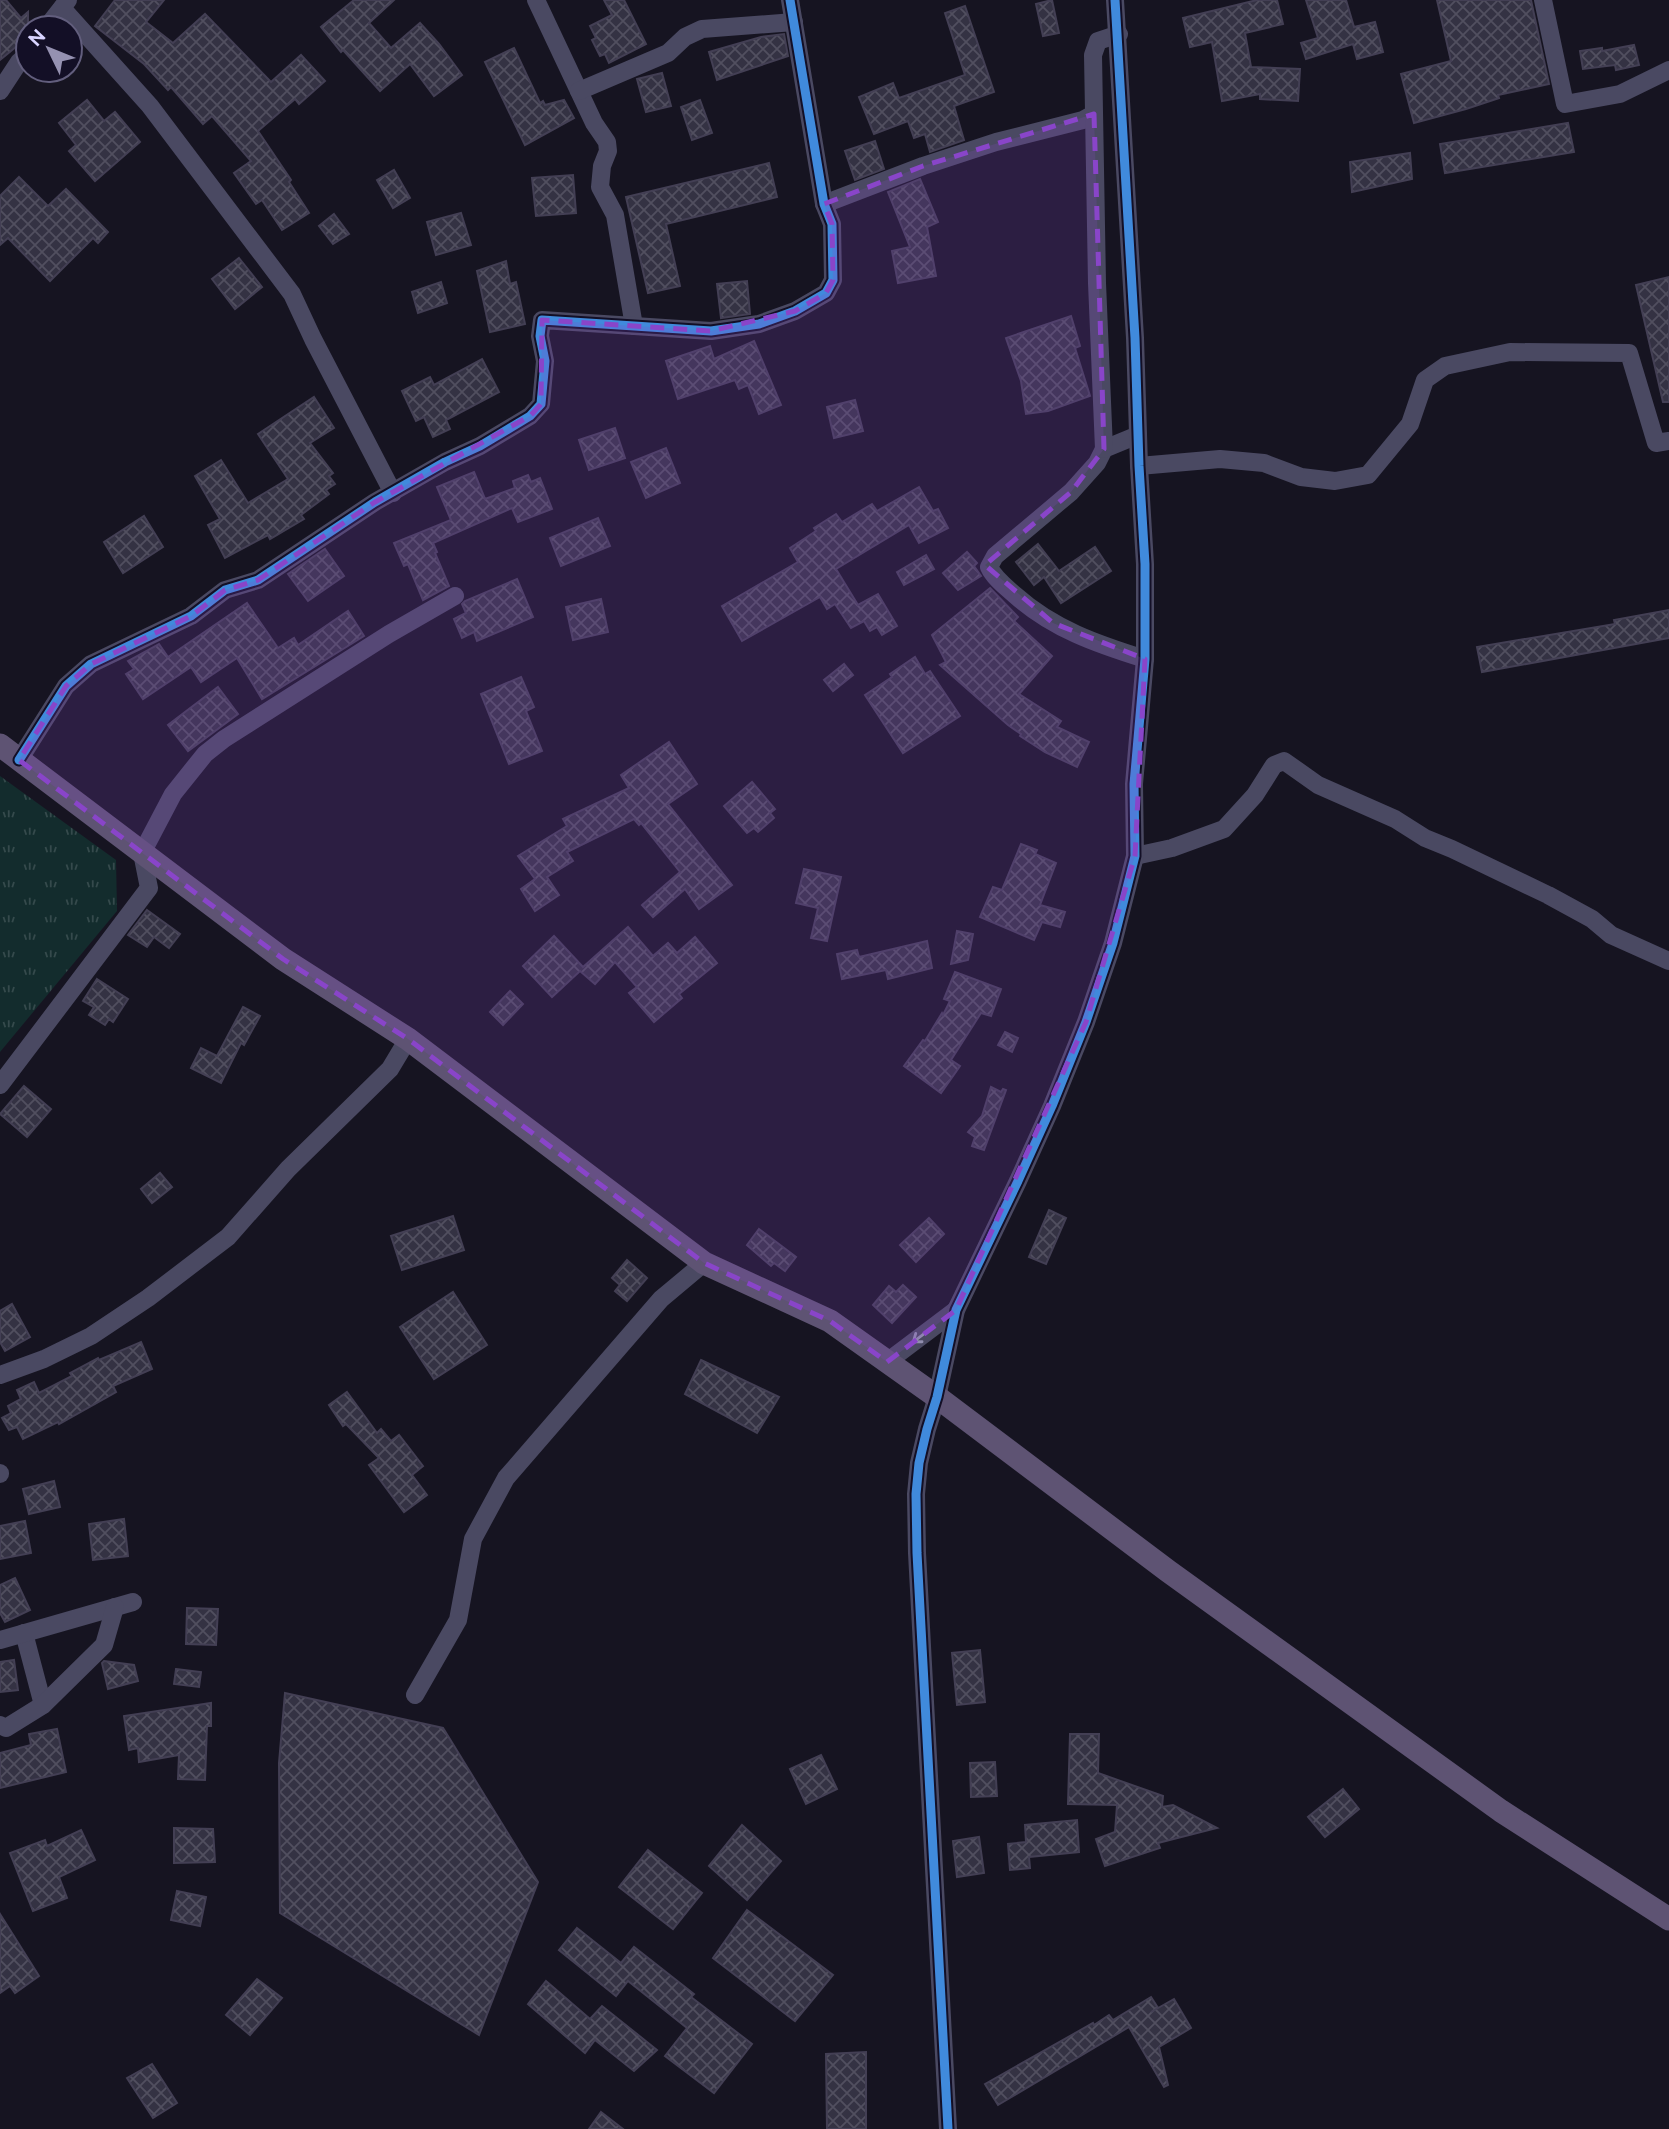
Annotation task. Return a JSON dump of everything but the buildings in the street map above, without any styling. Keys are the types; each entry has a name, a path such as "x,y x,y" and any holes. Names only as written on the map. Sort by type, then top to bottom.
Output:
{"main road":[{"path":"0,746 284,959 408,1039 704,1263 830,1321 937,1397 1168,1571 1501,1811 1669,1919"}],"street":[{"path":"536,0 594,123 607,142 608,151 600,187 615,215 634,326"},
{"path":"19,760 66,686 91,664 191,616 225,590 258,580 375,502 530,416 541,404 545,361 540,336 542,320 710,331 759,324 795,311 826,293 833,280 832,224 824,204 790,0"},
{"path":"948,2129 916,1530 919,1463 956,1310 1024,1169 1086,1022 1113,943 1135,856 1134,784 1145,659 1145,564 1119,34 1115,0"},
{"path":"1544,0 1565,104 1620,94 1669,70"},
{"path":"65,4 150,106 292,294 393,493"},
{"path":"579,91 668,53 685,37 702,29 794,22"},
{"path":"1119,34 1098,41 1093,55 1104,449 1097,463 1071,492 995,556 989,567 1030,609 1053,623 1087,640 1145,659"},
{"path":"0,91 14,70"},
{"path":"824,204 959,154 1083,120 1094,114"},
{"path":"1139,466 1220,459 1264,463 1301,477 1335,481 1368,475 1410,424 1425,380 1445,366 1510,352 1629,353 1656,443 1669,441"},
{"path":"1104,449 1138,435"},
{"path":"0,1085 149,888 142,853 173,794 205,754 224,739 379,640 455,596"},
{"path":"1135,856 1172,848 1224,829 1255,795 1274,765 1284,761 1318,785 1395,819 1425,838 1548,895 1592,919 1611,934 1669,961"},
{"path":"0,1375 44,1359 91,1336 148,1298 228,1237 288,1169 390,1069 408,1039"},
{"path":"415,1695 458,1620 473,1539 506,1478 661,1298 704,1263"},
{"path":"887,1362 956,1310"},
{"path":"0,1640 133,1602"},
{"path":"0,1725 6,1728 43,1704 104,1645 115,1607"},
{"path":"24,1633 43,1704"}],"highlighted area":[{"path":"1094,114 1104,449 1071,492 985,565 1053,623 1145,659 1135,856 1086,1022 956,1310 887,1362 830,1321 704,1263 408,1039 283,959 19,760 66,686 91,664 191,616 225,590 258,580 375,502 530,416 541,404 542,320 711,331 795,311 826,293 833,280 832,224 824,204 923,166"}],"green space":[{"path":"0,776 116,860 117,911 0,1052"}],"cycle path":[{"path":"19,760 66,686 91,664 191,616 225,590 258,580 375,502 530,416 541,404 545,361 540,336 542,320 711,331 759,324 795,311 826,293 833,280 832,224 824,204 790,0"},
{"path":"948,2129 917,1553 916,1494 919,1463 956,1310 1052,1106 1086,1022 1113,943 1135,856 1134,784 1145,659 1145,564 1115,0"}]}
